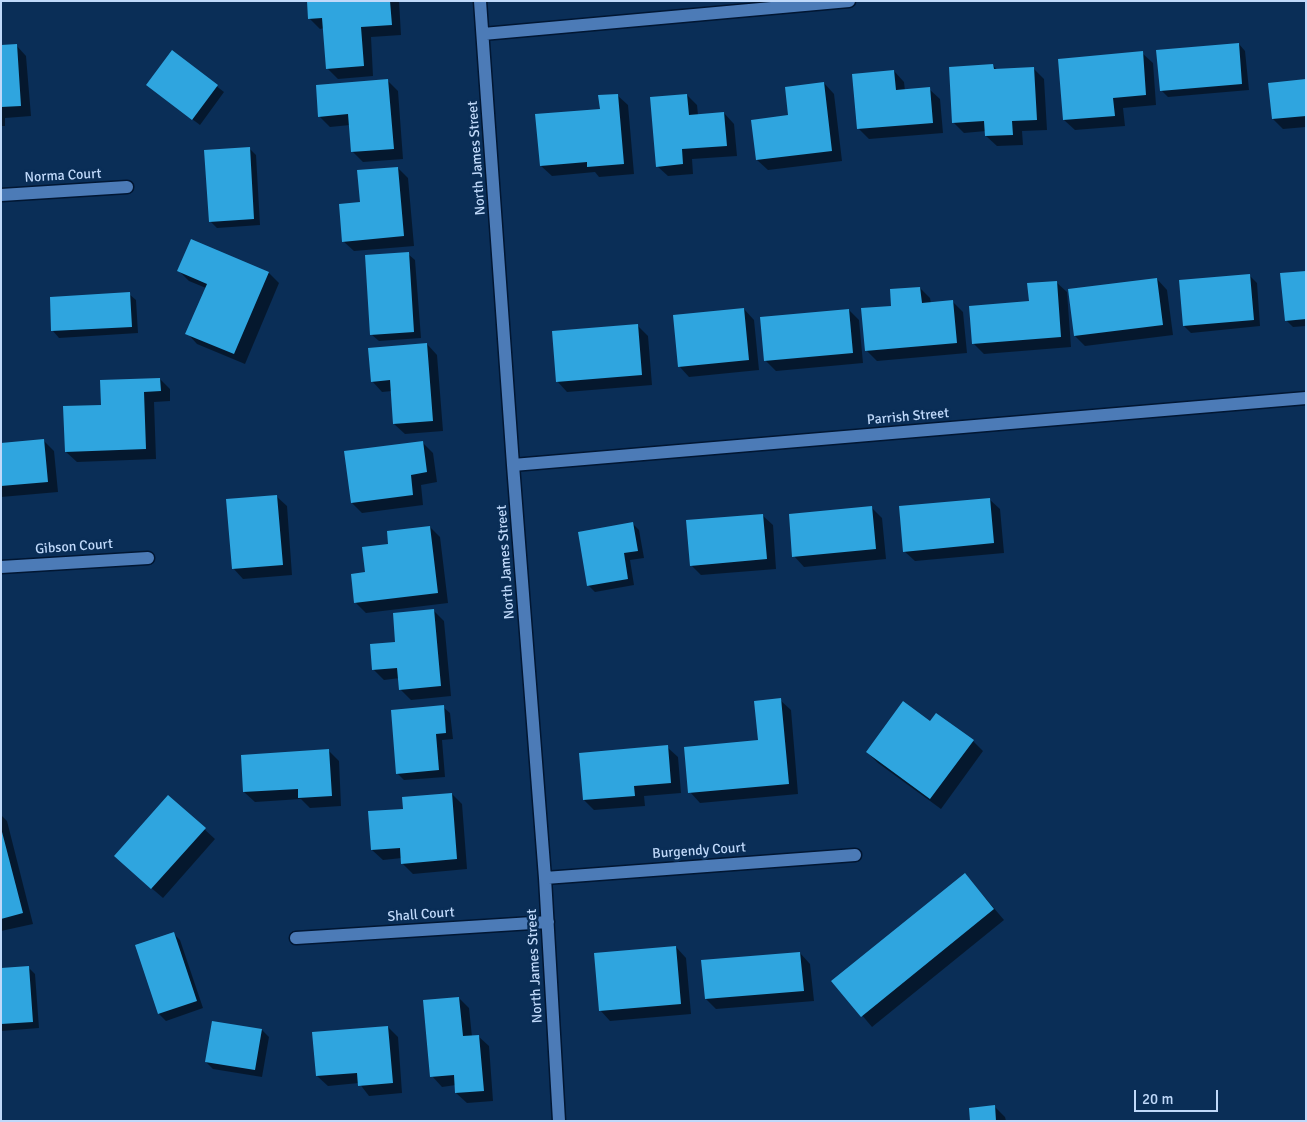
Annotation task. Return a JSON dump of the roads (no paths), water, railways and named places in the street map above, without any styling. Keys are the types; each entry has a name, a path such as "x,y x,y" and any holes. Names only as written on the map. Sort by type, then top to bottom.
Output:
{"street":[{"name":"North James Street","path":"480,1 545,878 559,1121"},
{"path":"483,34 849,1"},
{"name":"Norma Court","path":"1,195 127,187"},
{"name":"Parrish Street","path":"513,465 1306,398"},
{"name":"Gibson Court","path":"1,567 148,558"},
{"name":"Burgendy Court","path":"545,878 855,855"},
{"name":"Shall Court","path":"296,938 548,922"}]}
